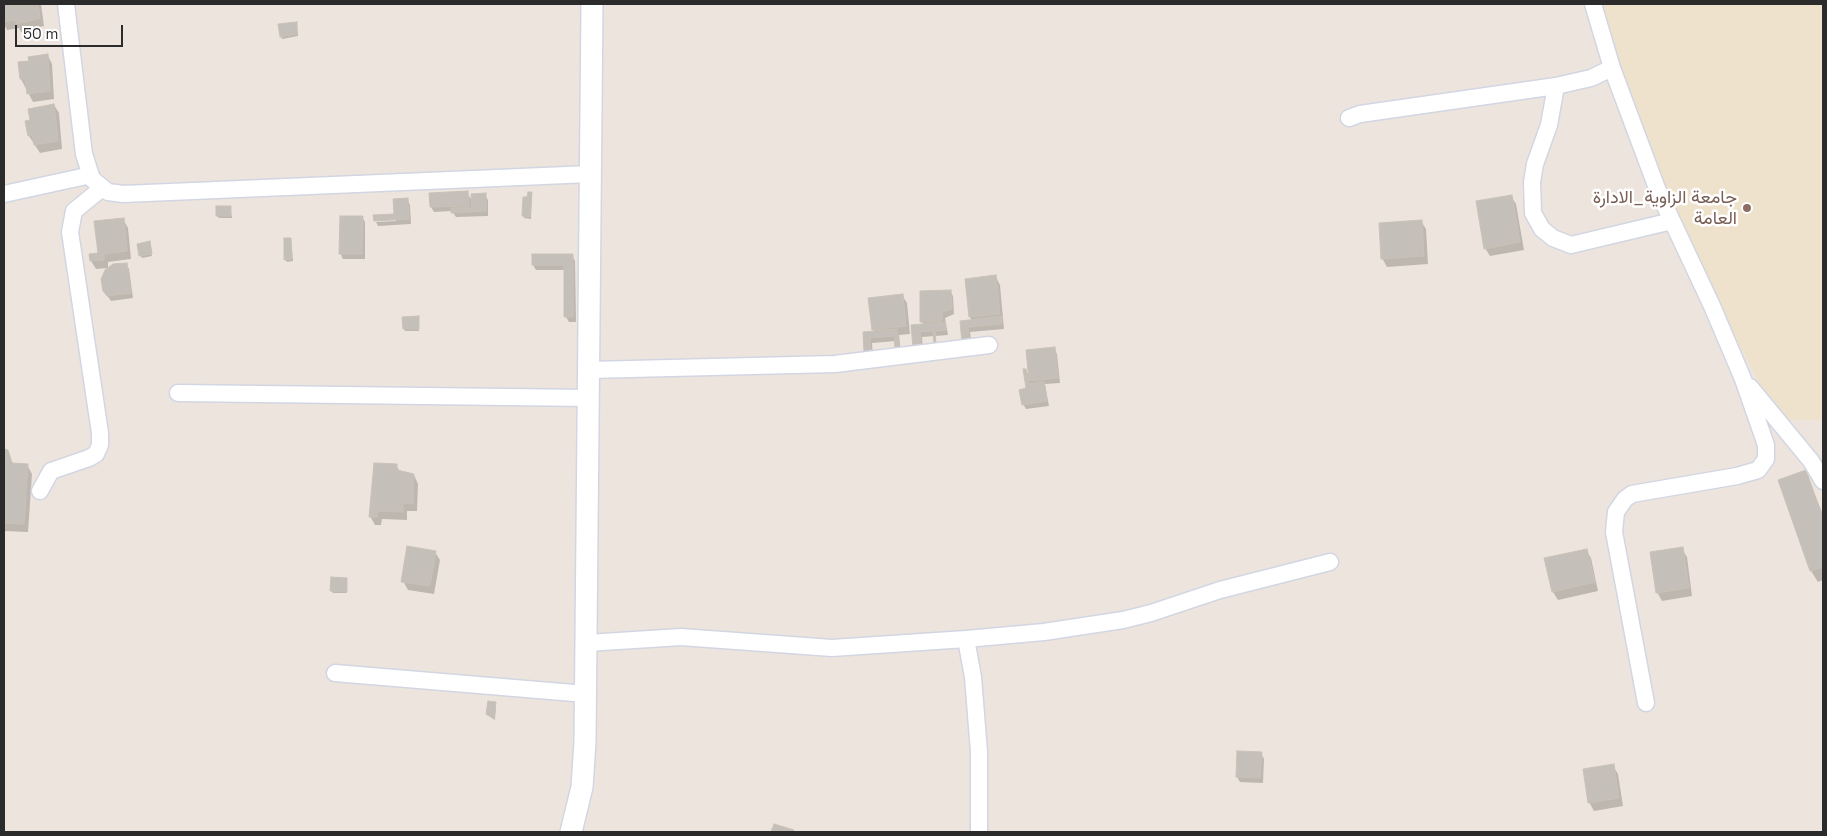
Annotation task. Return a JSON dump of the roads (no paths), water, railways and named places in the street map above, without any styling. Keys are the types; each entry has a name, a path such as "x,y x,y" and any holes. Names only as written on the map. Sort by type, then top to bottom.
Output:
{"street":[{"path":"66,4 84,154 91,175 102,189 123,194 590,174"},
{"path":"571,832 582,787 586,694 592,4"},
{"path":"1593,4 1612,68 1658,191 1743,379 1766,445 1766,460 1758,470 1737,476 1632,494 1625,499 1616,512 1614,532 1646,702"},
{"path":"1349,118 1360,114 1556,86 1591,78 1612,68"},
{"path":"1556,86 1549,125 1535,164 1532,182 1534,213 1542,229 1553,238 1571,245 1672,221"},
{"path":"4,194 91,175"},
{"path":"40,492 51,471 96,454 100,445 100,433 70,232 74,211 102,189"},
{"path":"589,370 835,364 988,345"},
{"path":"1743,379 1812,461 1823,481"},
{"path":"178,393 588,398"},
{"path":"587,643 681,637 832,648 966,640 1044,632 1123,620 1151,613 1220,590 1330,562"},
{"path":"966,640 973,677 979,752 979,832"},
{"path":"335,673 586,694"}],"place":[{"name":"جامعة الزاوية_الادارة العامة","path":"1747,208"}]}
